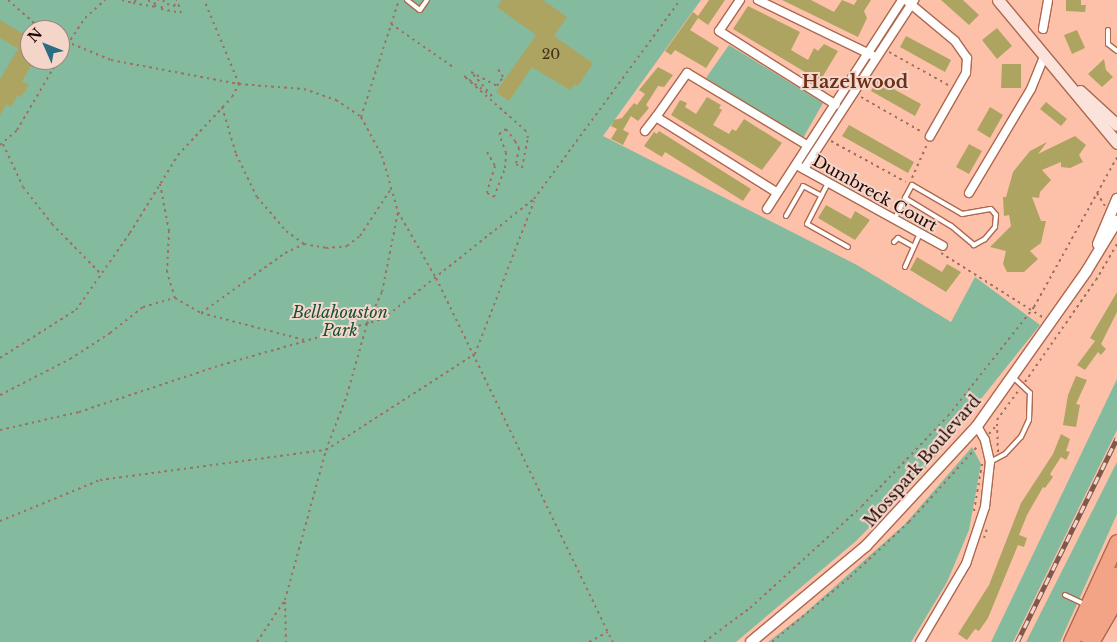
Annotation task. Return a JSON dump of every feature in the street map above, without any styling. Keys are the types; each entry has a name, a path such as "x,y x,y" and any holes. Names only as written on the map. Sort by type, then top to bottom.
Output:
{"highway":[{"path":"1071,642 1117,542"},
{"path":"1079,642 1117,574"},
{"path":"1091,642 1117,597"},
{"path":"1095,642 1117,606"}],"main road":[{"path":"998,0 1117,143"},
{"path":"1044,56 1117,125"}],"street":[{"path":"740,0 719,31 842,109"},
{"path":"758,0 876,57"},
{"path":"1043,29 1048,0"},
{"path":"767,209 833,103 908,1"},
{"path":"804,169 882,48 908,1"},
{"path":"908,1 966,54 966,73 930,136"},
{"path":"969,194 1031,90 1044,56"},
{"path":"645,131 687,73 807,145"},
{"path":"656,117 776,192"},
{"name":"Dumbreck Court","path":"794,164 943,246"},
{"name":"Mosspark Boulevard","path":"751,642 866,546 977,426 1086,272 1113,218 1117,199"},
{"path":"920,642 968,557 985,507 989,458 985,440 977,426"}],"lane":[{"path":"407,0 420,10 427,0"},
{"path":"1108,30 1108,44 1117,51"},
{"path":"828,183 807,224 848,247"},
{"path":"894,220 910,185 962,214 991,209 996,215 995,227 985,239 974,244 952,226 905,198"},
{"path":"786,216 803,186 822,196"},
{"path":"904,267 920,234"},
{"path":"894,242 898,238 914,246"},
{"path":"989,458 1005,454 1021,438 1029,420 1030,393 1012,376"},
{"path":"1065,595 1087,605"}],"path":[{"path":"8,0 31,20"},
{"path":"70,39 85,18 105,0"},
{"path":"122,0 181,13 177,0"},
{"path":"133,3 136,0"},
{"path":"138,4 142,0"},
{"path":"147,0 156,4 155,8"},
{"path":"161,0 161,9"},
{"path":"167,4 174,6 173,0"},
{"path":"204,0 239,84"},
{"path":"361,116 399,0"},
{"path":"0,430 79,412 305,340 383,319 534,199 680,0"},
{"path":"391,24 453,66"},
{"path":"70,44 111,60 239,84 304,89 336,100 361,116 382,156 398,212 436,278 475,354 613,642"},
{"path":"882,48 957,90"},
{"path":"487,152 496,166 487,193 494,197 502,183 506,153 499,134 506,129 515,141 519,148 516,164 522,168 528,138 526,131 464,76 492,96 471,72 497,86 503,77 498,69"},
{"path":"0,145 21,124 52,70"},
{"path":"0,358 76,310 178,155 222,107 239,84"},
{"path":"824,137 910,185 930,136 853,92"},
{"path":"222,107 236,154 257,197 286,231 304,244 326,248 348,246 360,236 391,189"},
{"path":"3,144 23,187 52,224 101,274"},
{"path":"704,642 750,608 898,472 948,416 1032,310 1117,157"},
{"path":"160,184 169,231 167,272 175,298 202,313 305,340"},
{"path":"1096,192 1113,218"},
{"path":"0,521 100,480 326,450 475,354 534,199"},
{"path":"286,642 285,600 326,450 347,395 367,324 382,292 398,212"},
{"path":"202,313 285,254 304,244"},
{"path":"943,246 941,255 1050,322"},
{"path":"0,395 70,359 110,334 143,307 175,298"},
{"path":"772,642 850,577 909,522 996,426"},
{"path":"974,517 979,468 989,458"},
{"path":"257,642 285,600"},
{"path":"589,642 608,632"}],"green space":[{"name":"Bellahouston Park","path":"0,0 701,0 603,136 857,265 951,322 975,277 1040,325 918,478 856,541 736,642 0,642"},
{"path":"729,45 823,103 803,138 706,78"},
{"path":"1117,379 1117,430 1013,642 991,642"},
{"path":"972,447 981,464 969,530 947,582 911,642 768,642 804,614 905,524"},
{"path":"1117,462 1117,514 1060,642 1026,642"}],"building":[{"path":"502,0 543,0 567,17 554,36 593,63 578,86 575,84 570,90 532,67 509,101 496,92 536,35 497,7"},
{"path":"709,0 725,0 708,25 698,18 690,30 719,48 706,68 675,50 671,55 665,51 693,12 698,16"},
{"path":"782,0 811,0 834,12 842,0 854,5 857,0 871,0 864,11 867,18 858,37"},
{"path":"941,0 963,0 979,15 969,25"},
{"path":"1066,0 1081,0 1081,5 1086,5 1085,12 1066,11"},
{"path":"748,6 800,32 791,50 808,60 814,48 818,51 824,44 838,51 820,81 733,29"},
{"path":"0,20 20,32 20,70 29,70 22,81 29,85 21,97 18,95 11,107 7,104 0,115 0,79 18,49 0,38"},
{"path":"997,28 1012,46 997,59 982,40"},
{"path":"1077,30 1085,48 1072,54 1064,35"},
{"path":"906,36 951,60 945,72 900,47"},
{"path":"1104,59 1106,70 1113,77 1102,87 1088,74"},
{"path":"1002,64 1021,64 1021,88 1001,88"},
{"path":"658,67 673,75 664,87 658,86 646,105 649,108 638,121 631,116 623,130 629,133 623,145 611,139 617,129 611,126 614,120 622,118 634,103 637,105 645,94 639,90"},
{"path":"877,80 921,104 915,116 871,91"},
{"path":"707,97 721,105 719,108 722,110 713,125 729,134 732,129 736,131 744,119 782,143 762,170 671,115 680,100 687,103 685,107 696,114"},
{"path":"1046,102 1067,119 1061,126 1040,109"},
{"path":"990,107 1003,115 990,138 977,130"},
{"path":"849,125 914,162 908,173 842,136"},
{"path":"659,131 751,189 743,201 665,152 662,157 644,146 654,132 657,134"},
{"path":"1075,136 1086,145 1079,155 1083,162 1070,168 1061,167 1061,162 1042,170 1051,180 1040,192 1039,198 1032,197 1041,221 1046,221 1041,243 1030,251 1038,259 1024,272 1007,272 1003,264 1006,251 990,247 1011,226 1009,215 1004,216 1003,197 1006,197 1013,172 1030,151 1047,142 1038,154"},
{"path":"969,144 982,151 969,174 956,167"},
{"path":"826,205 851,219 855,211 870,220 855,240 818,218"},
{"path":"917,257 942,272 947,264 961,272 946,292 910,270"},
{"path":"1117,292 1117,312 1101,344 1106,349 1101,355 1098,352 1085,370 1077,365 1095,341 1090,338"},
{"path":"1076,376 1087,380 1076,404 1080,405 1076,427 1063,425 1068,395"},
{"path":"1061,434 1070,439 1066,451 1070,452 1066,460 1061,457 1050,474 1053,477 1045,488 1043,487 1027,515 1019,535 1027,538 1024,547 1018,545 988,618 979,631 975,629 967,640 958,634 989,585 1021,503 1053,454"}],"railway":[{"path":"1017,642 1117,438"}],"district":[{"name":"Hazelwood","path":"855,82"}]}
